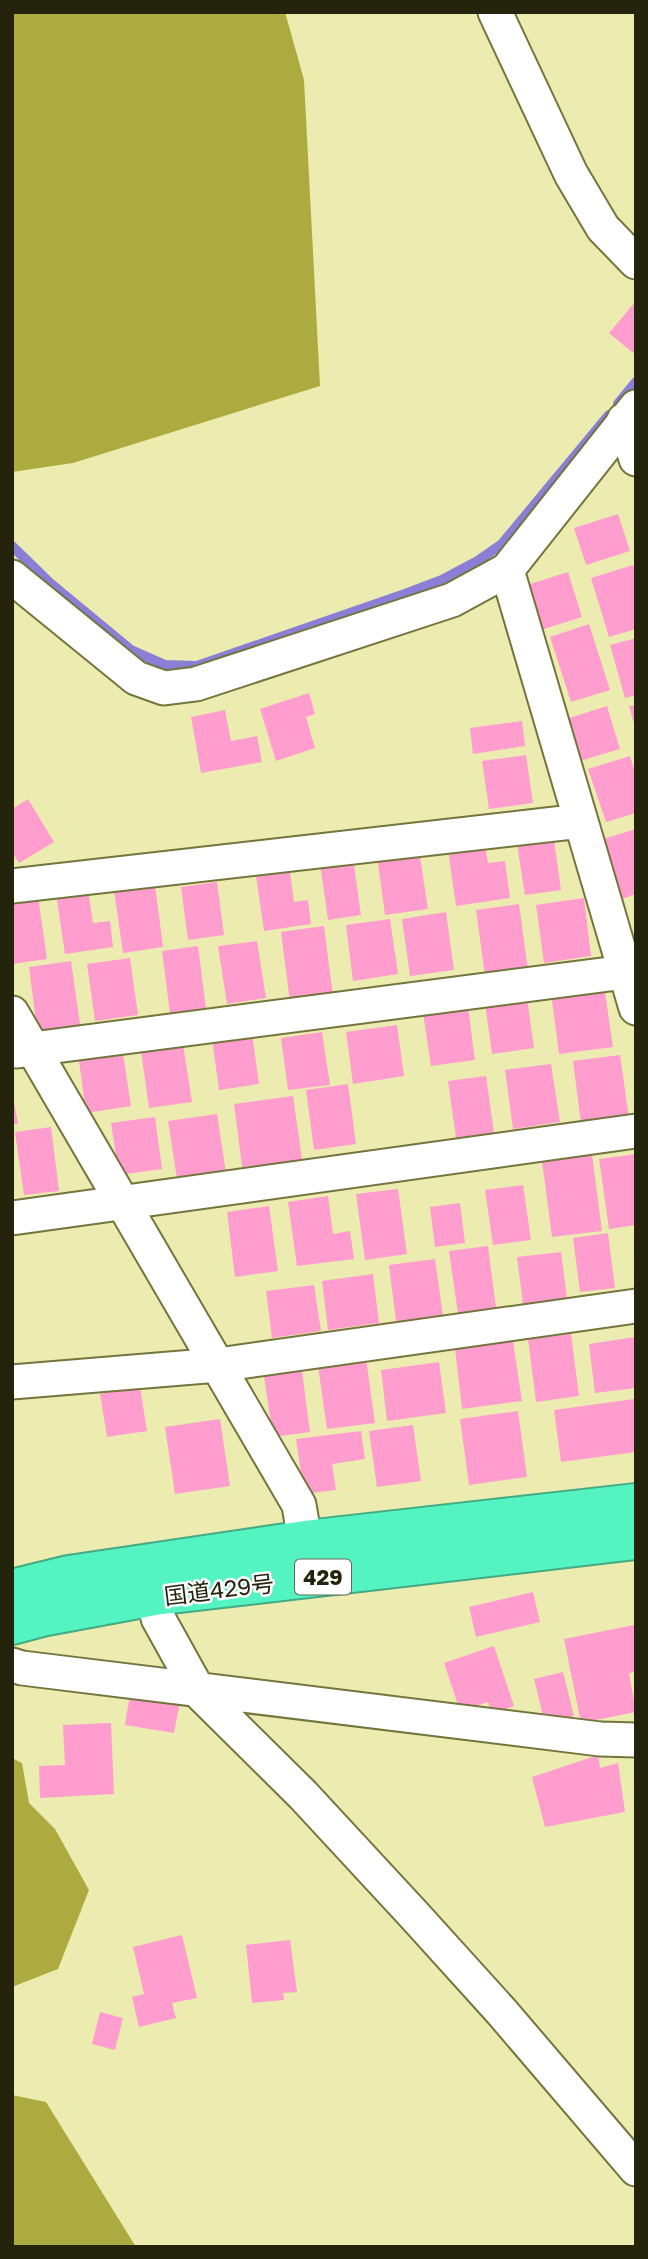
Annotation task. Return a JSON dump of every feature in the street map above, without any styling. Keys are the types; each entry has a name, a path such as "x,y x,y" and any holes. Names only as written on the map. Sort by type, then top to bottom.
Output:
{"highway":[{"name":"国道429号","path":"12,1625 151,1580 306,1541 636,1503"},
{"name":"国道429号","path":"12,1589 69,1575 151,1580 311,1578 636,1540"}],"street":[{"path":"495,12 571,174 603,228 636,262"},
{"path":"630,413 636,459"},
{"path":"12,577 136,678 164,688 196,684 453,600 507,570 630,413"},
{"path":"507,570 636,1008"},
{"path":"12,886 581,821"},
{"path":"23,1051 625,972"},
{"path":"12,1013 23,1051 123,1201 299,1505 311,1578"},
{"path":"12,1218 636,1131"},
{"path":"12,1382 218,1366 636,1306"},
{"path":"151,1580 158,1618 199,1692 303,1795 415,1916 501,2011 636,2169"},
{"path":"12,1665 199,1692 600,1739 636,1740"}],"shaded area":[{"path":"12,12 285,12 304,80 320,386 73,463 12,472"},
{"path":"12,1758 22,1763 29,1803 55,1829 89,1890 58,1969 12,1987"},
{"path":"12,2095 46,2102 136,2247 12,2247"}],"building":[{"path":"636,301 636,349 633,353 609,333"},
{"path":"618,514 630,551 586,565 574,528"},
{"path":"633,565 636,574 636,629 609,637 591,578"},
{"path":"568,572 582,617 538,631 524,586"},
{"path":"589,624 610,690 571,702 550,637"},
{"path":"636,638 636,695 625,698 610,645"},
{"path":"309,693 315,714 306,717 315,748 276,761 260,709"},
{"path":"636,705 636,727 635,727 629,706"},
{"path":"607,706 620,749 576,762 563,720"},
{"path":"225,710 231,741 257,736 262,762 201,773 191,717"},
{"path":"522,721 525,746 473,754 470,728"},
{"path":"526,755 533,803 489,809 482,761"},
{"path":"630,756 636,776 636,813 606,822 588,769"},
{"path":"28,799 54,842 19,863 12,852 12,809"},
{"path":"636,829 636,894 622,899 603,839"},
{"path":"553,833 561,890 525,895 516,838"},
{"path":"485,845 488,863 505,861 510,898 456,906 448,850"},
{"path":"419,850 428,909 385,915 377,856"},
{"path":"353,858 361,915 328,920 320,863"},
{"path":"289,864 294,902 308,900 311,924 264,931 255,869"},
{"path":"217,882 224,935 188,940 181,887"},
{"path":"155,885 163,947 123,953 114,891"},
{"path":"88,890 93,923 110,921 113,947 65,954 56,894"},
{"path":"38,896 47,959 12,964 12,900"},
{"path":"584,898 591,956 544,963 536,905"},
{"path":"519,904 528,970 485,976 476,910"},
{"path":"446,912 454,970 410,976 402,919"},
{"path":"390,919 398,974 353,981 346,925"},
{"path":"324,926 333,996 290,1002 281,932"},
{"path":"257,941 266,998 227,1004 218,946"},
{"path":"198,946 206,1008 170,1013 162,951"},
{"path":"130,958 138,1015 95,1021 87,964"},
{"path":"71,961 81,1031 38,1037 29,967"},
{"path":"604,986 613,1047 559,1054 551,993"},
{"path":"526,991 534,1048 492,1054 484,996"},
{"path":"468,1007 475,1060 431,1066 423,1013"},
{"path":"397,1025 404,1076 353,1084 346,1032"},
{"path":"322,1032 330,1085 288,1090 281,1038"},
{"path":"252,1033 259,1084 219,1090 212,1039"},
{"path":"182,1038 192,1102 149,1108 140,1044"},
{"path":"122,1047 131,1106 86,1113 78,1053"},
{"path":"620,1055 630,1125 582,1131 573,1061"},
{"path":"551,1064 560,1122 513,1129 505,1070"},
{"path":"486,1076 495,1140 457,1145 448,1081"},
{"path":"348,1084 356,1144 314,1150 306,1090"},
{"path":"12,1090 18,1124 12,1124"},
{"path":"293,1096 303,1166 243,1174 234,1104"},
{"path":"217,1114 226,1173 177,1179 168,1121"},
{"path":"155,1117 162,1169 119,1175 111,1123"},
{"path":"51,1127 59,1191 24,1195 15,1132"},
{"path":"592,1154 602,1231 552,1237 542,1161"},
{"path":"636,1154 636,1225 609,1229 599,1159"},
{"path":"523,1185 531,1240 493,1245 485,1190"},
{"path":"398,1189 407,1254 365,1260 356,1194"},
{"path":"328,1196 333,1234 350,1231 354,1259 297,1266 288,1202"},
{"path":"460,1203 465,1243 435,1247 430,1207"},
{"path":"269,1206 278,1271 235,1277 227,1212"},
{"path":"608,1233 615,1288 580,1292 573,1238"},
{"path":"488,1246 496,1308 458,1314 449,1251"},
{"path":"561,1252 567,1298 523,1304 517,1257"},
{"path":"435,1259 444,1323 397,1329 389,1265"},
{"path":"373,1274 379,1323 328,1330 322,1281"},
{"path":"314,1285 321,1331 272,1338 266,1291"},
{"path":"571,1334 579,1396 536,1402 528,1339"},
{"path":"636,1337 636,1388 595,1393 589,1344"},
{"path":"513,1341 522,1401 462,1409 455,1349"},
{"path":"366,1359 375,1423 327,1429 318,1366"},
{"path":"439,1362 446,1413 387,1421 381,1370"},
{"path":"302,1371 310,1432 273,1437 264,1376"},
{"path":"140,1387 147,1431 107,1437 100,1394"},
{"path":"634,1399 636,1452 561,1462 554,1410"},
{"path":"518,1411 527,1477 469,1485 460,1419"},
{"path":"220,1419 230,1486 175,1494 165,1427"},
{"path":"413,1425 421,1481 377,1487 369,1431"},
{"path":"361,1431 365,1459 332,1464 336,1490 304,1494 296,1439"},
{"path":"533,1592 540,1622 476,1637 469,1607"},
{"path":"634,1625 636,1672 629,1673 636,1712 581,1723 564,1639"},
{"path":"494,1646 514,1706 492,1714 488,1702 460,1711 444,1663"},
{"path":"563,1672 574,1716 545,1724 534,1679"},
{"path":"130,1694 180,1702 174,1733 125,1725"},
{"path":"111,1723 114,1794 40,1798 39,1766 65,1765 63,1725"},
{"path":"598,1755 600,1768 618,1763 625,1812 545,1827 532,1777"},
{"path":"182,1935 197,1998 172,2003 176,2018 139,2027 132,1997 144,1994 133,1947"},
{"path":"290,1940 297,1992 283,1993 284,2000 252,2003 246,1945"},
{"path":"100,2012 123,2018 115,2050 92,2044"}],"waterway":[{"path":"618,404 636,382"},
{"path":"12,546 50,583 131,650 165,665 197,666 405,594 442,580 476,562 502,544 609,415"}]}
